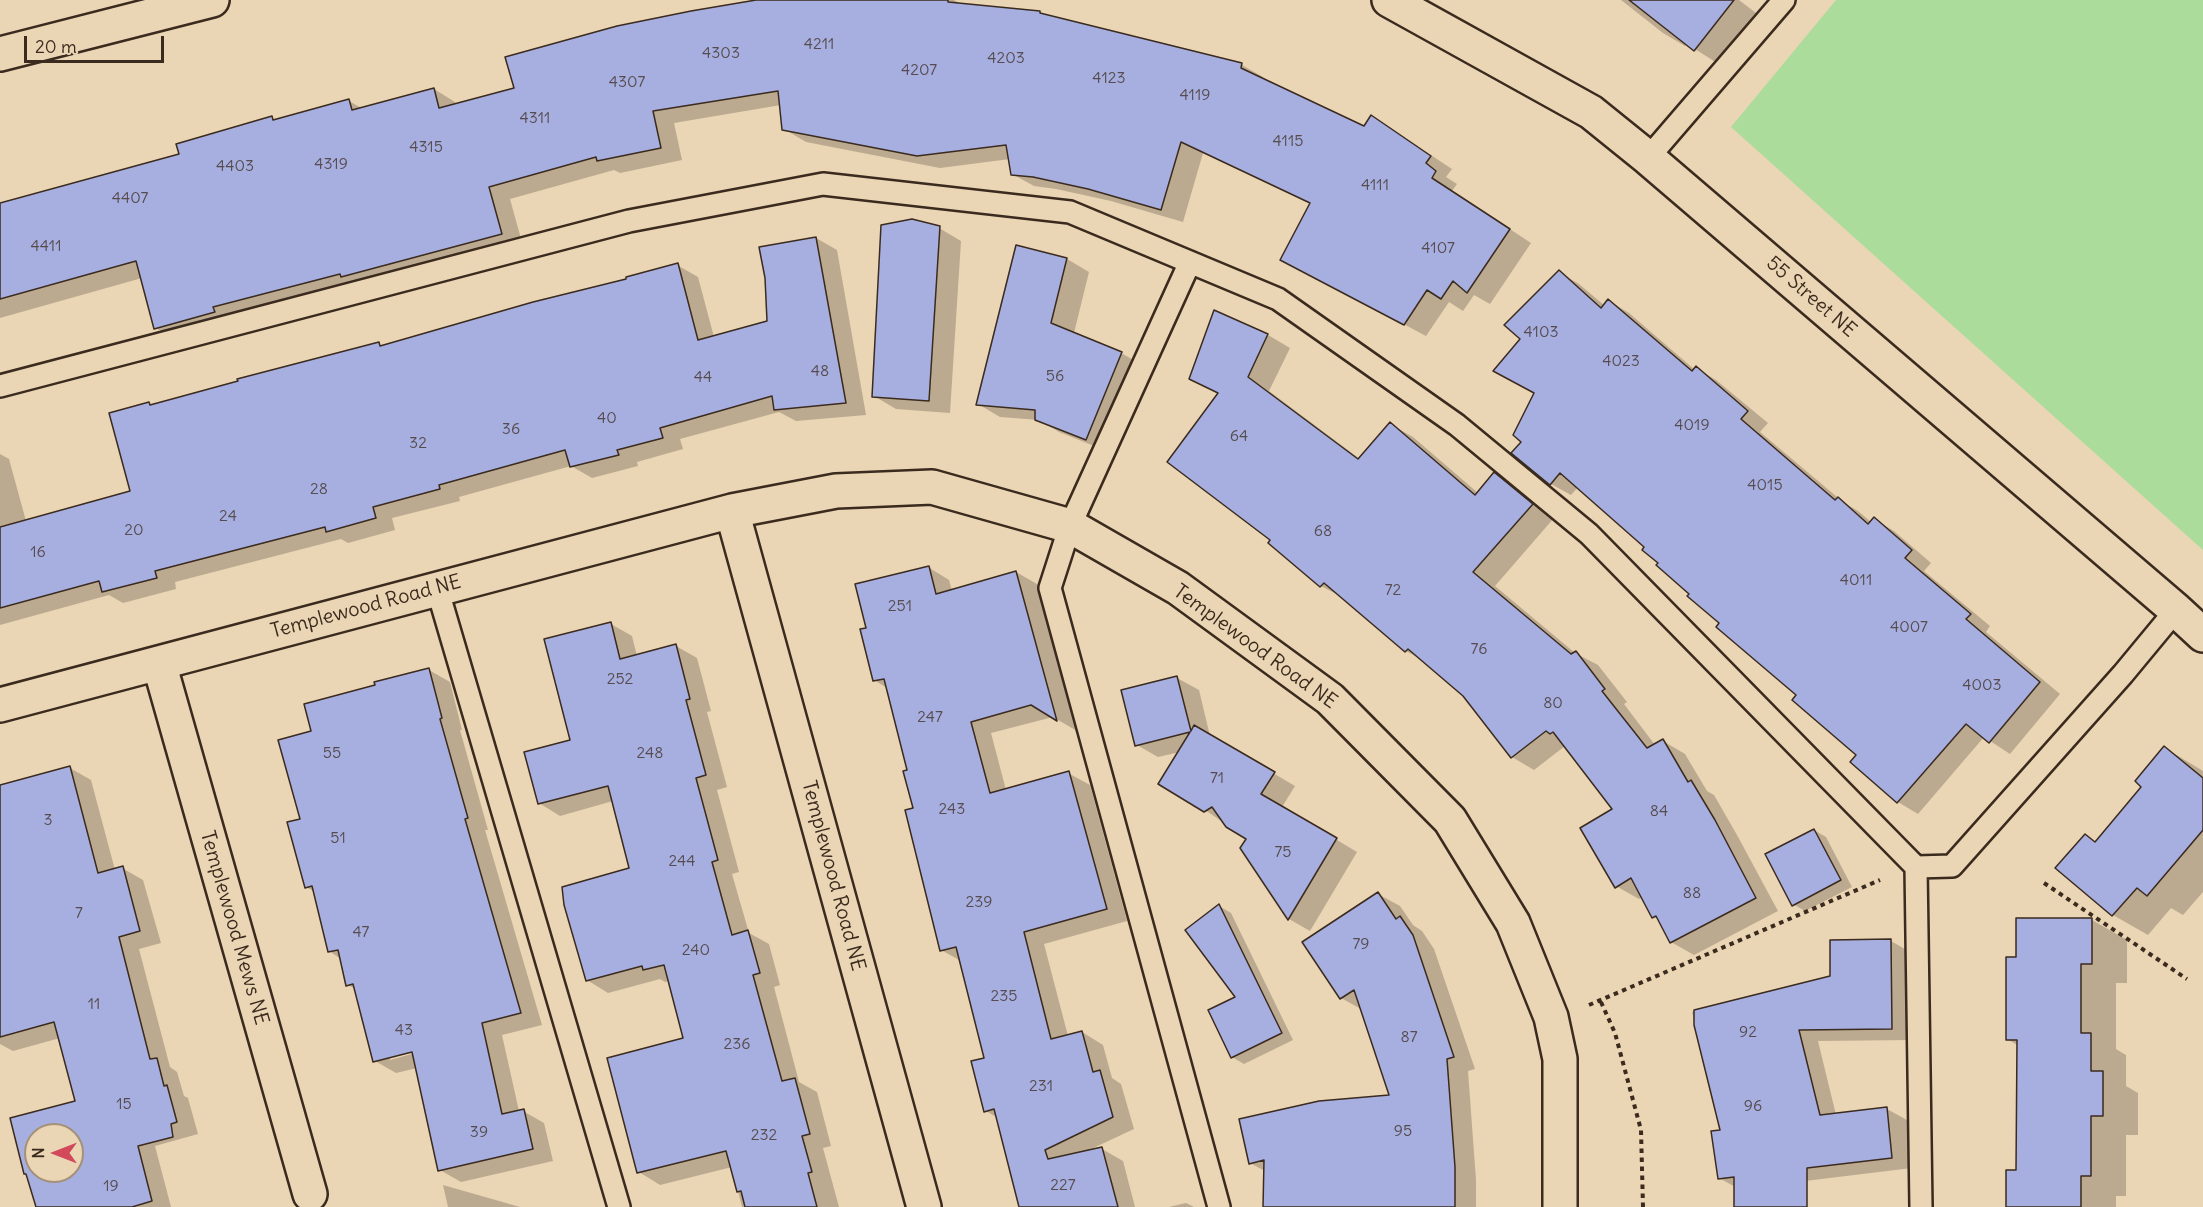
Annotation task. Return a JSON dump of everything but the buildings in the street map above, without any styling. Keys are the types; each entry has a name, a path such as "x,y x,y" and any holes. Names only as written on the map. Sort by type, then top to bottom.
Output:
{"street":[{"path":"0,54 212,0"},
{"name":"55 Street NE","path":"1389,0 1591,112 1648,158 2176,610 2203,636"},
{"name":"Templewood Road NE","path":"0,705 732,511 836,491 932,487 1070,526 1178,588 1330,699 1450,820 1513,923 1551,1017 1560,1059 1560,1207"},
{"name":"Templewood Road NE","path":"732,511 924,1207"},
{"name":"Templewood Mews NE","path":"159,663 310,1194"}],"lane":[{"path":"1648,158 1784,0"},
{"path":"0,386 629,221 823,184 1070,212 1278,299 1457,425 1589,534 1917,867 1921,1207"},
{"path":"1190,262 1070,526 1050,588 1219,1207"},
{"path":"437,588 619,1207"},
{"path":"1917,867 1952,866 2123,674 2176,610"}],"path":[{"path":"1551,1017 1601,1002 1876,881 1917,867"},
{"path":"2044,883 2187,979"},
{"path":"1601,1002 1615,1033 1641,1130 1643,1207"}],"green space":[{"path":"1836,0 2203,0 2203,550 1731,127"}]}
